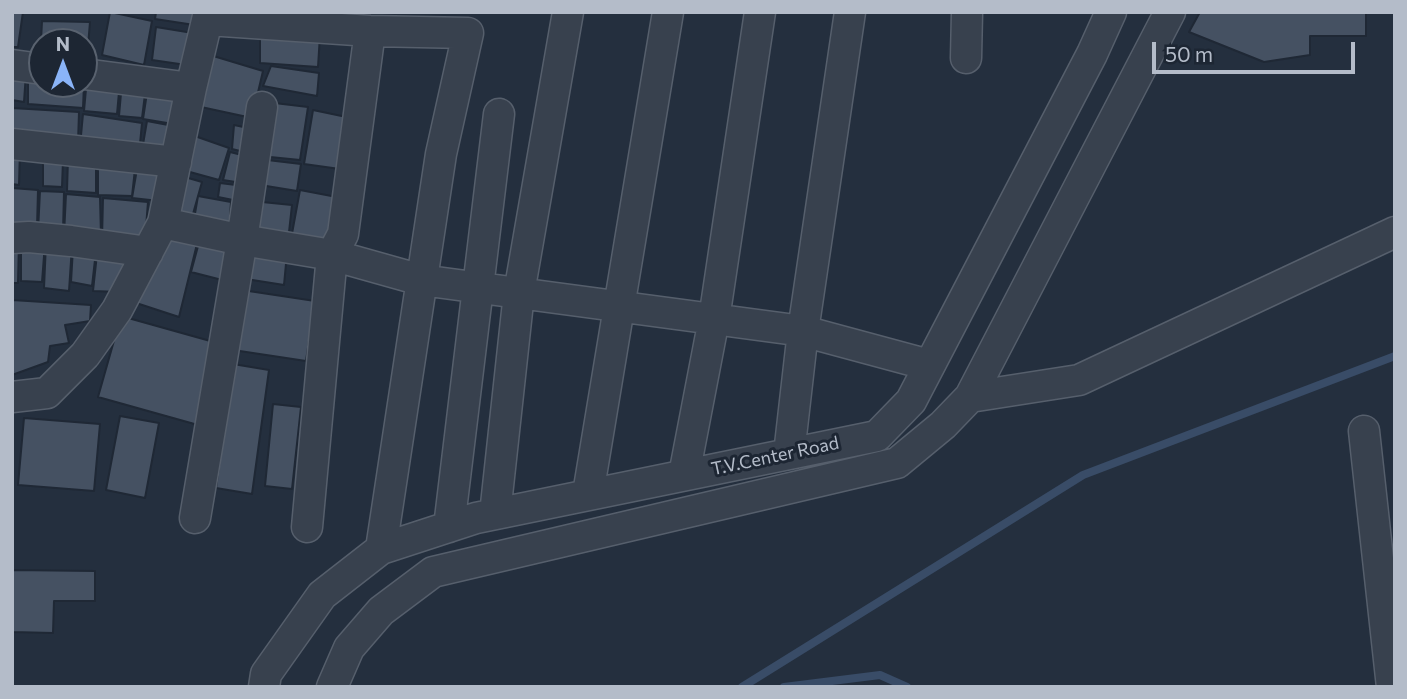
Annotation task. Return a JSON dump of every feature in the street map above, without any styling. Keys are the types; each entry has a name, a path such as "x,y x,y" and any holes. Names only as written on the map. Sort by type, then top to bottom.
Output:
{"street":[{"path":"473,519 519,293 568,12"},
{"path":"588,494 668,12"},
{"path":"684,475 713,319 760,12"},
{"path":"789,454 803,331 850,12"},
{"path":"966,58 967,12"},
{"name":"T.V.Center Road","path":"264,687 266,674 322,595 381,549 473,519 877,436 911,401 1092,54 1111,12"},
{"name":"T.V.Center Road","path":"332,687 349,648 382,611 433,572 897,463 943,425 970,397 1171,12"},
{"path":"12,397 47,393 85,355 117,310 148,253 163,223 209,16 322,20 370,31 468,33 441,154 381,549"},
{"path":"307,527 332,255 343,234 370,31"},
{"path":"98,76 191,88"},
{"path":"195,518 262,107"},
{"path":"484,560 473,519 477,288 499,114"},
{"path":"12,144 176,162"},
{"path":"163,223 332,255 421,280 803,331 929,365"},
{"path":"970,397 1079,380 1395,233"},
{"path":"12,237 71,241 148,253"},
{"path":"1364,431 1392,687"}],"building":[{"path":"12,12 23,12 18,47 12,47"},
{"path":"110,12 152,21 144,65 102,55"},
{"path":"156,12 204,12 201,26 155,19"},
{"path":"1200,12 1366,12 1366,36 1310,36 1310,55 1264,62 1189,32"},
{"path":"42,21 90,22 90,28 42,28"},
{"path":"156,27 199,34 193,66 152,60"},
{"path":"260,29 320,35 318,67 260,63"},
{"path":"210,55 263,71 252,118 201,107"},
{"path":"271,66 319,73 317,96 263,86"},
{"path":"12,72 26,73 24,102 12,100"},
{"path":"98,79 120,81 117,114 84,111 85,98 98,98"},
{"path":"122,82 146,86 142,118 119,116"},
{"path":"148,86 186,92 179,125 143,119"},
{"path":"28,98 83,98 83,108 28,104"},
{"path":"266,102 308,107 300,160 260,156"},
{"path":"12,108 79,112 78,143 13,138"},
{"path":"313,110 356,119 347,170 304,164"},
{"path":"83,114 142,123 139,154 80,146"},
{"path":"147,121 179,127 172,160 141,156"},
{"path":"234,125 253,129 252,154 232,149"},
{"path":"189,134 229,148 219,180 179,169"},
{"path":"12,148 20,149 19,185 12,184"},
{"path":"230,152 250,157 248,184 223,180"},
{"path":"98,157 136,160 132,196 98,195"},
{"path":"68,158 96,160 96,193 67,191"},
{"path":"43,159 63,160 62,187 43,186"},
{"path":"259,159 301,164 297,191 254,184"},
{"path":"138,163 169,167 159,201 132,198"},
{"path":"178,175 202,182 191,221 167,217"},
{"path":"220,183 244,186 243,202 218,197"},
{"path":"12,188 38,190 37,228 12,227"},
{"path":"300,190 342,198 334,245 291,239"},
{"path":"40,191 64,192 63,232 38,231"},
{"path":"66,194 100,197 101,236 64,235"},
{"path":"198,196 231,202 229,232 193,225"},
{"path":"103,198 148,202 145,240 102,239"},
{"path":"252,201 292,205 288,241 247,236"},
{"path":"161,233 197,244 179,317 130,301"},
{"path":"201,235 231,242 226,281 191,272"},
{"path":"12,241 19,241 18,283 12,283"},
{"path":"21,242 45,243 42,282 21,281"},
{"path":"46,243 72,246 69,291 44,288"},
{"path":"73,248 96,251 92,286 71,282"},
{"path":"246,249 287,253 284,285 246,279"},
{"path":"97,254 127,257 120,292 93,291"},
{"path":"242,290 315,301 306,361 233,350"},
{"path":"12,300 91,305 90,321 65,325 69,343 50,346 48,362 12,375"},
{"path":"121,316 221,344 198,425 98,397"},
{"path":"233,364 269,370 252,494 216,488"},
{"path":"273,404 301,407 292,489 265,486"},
{"path":"120,416 159,423 145,498 106,490"},
{"path":"24,418 100,424 94,491 18,485"},
{"path":"12,570 95,571 95,601 54,601 53,633 12,632"}],"waterway":[{"path":"742,687 1083,475 1395,356"},
{"path":"784,687 880,675 907,687"}]}
